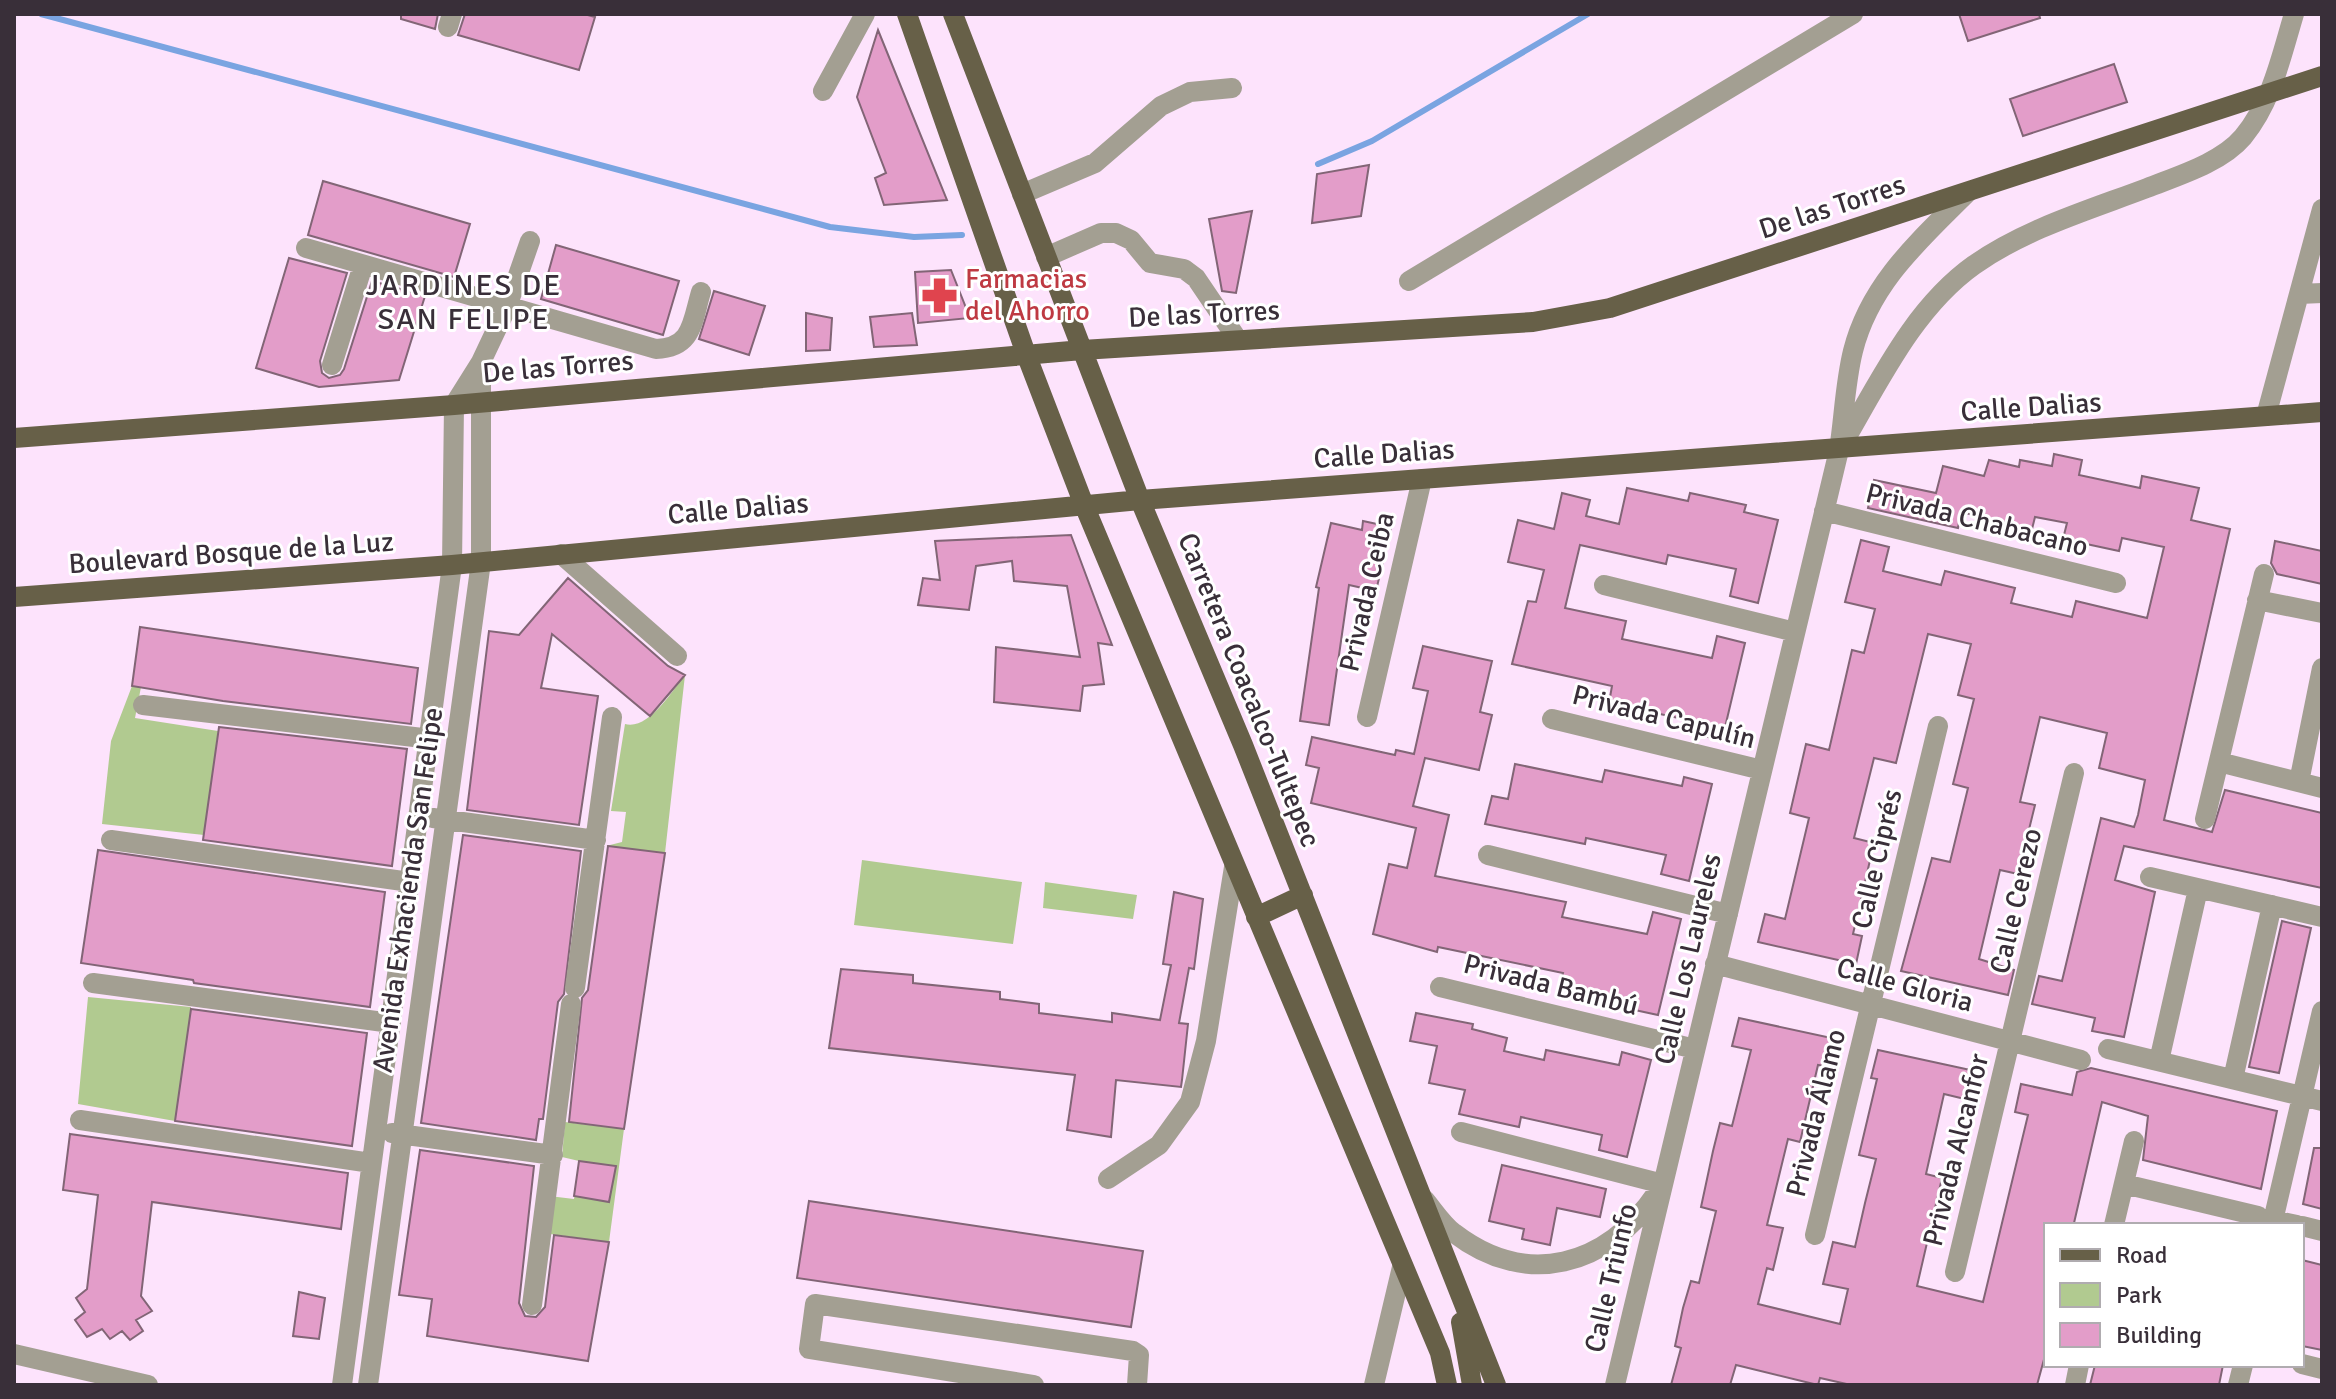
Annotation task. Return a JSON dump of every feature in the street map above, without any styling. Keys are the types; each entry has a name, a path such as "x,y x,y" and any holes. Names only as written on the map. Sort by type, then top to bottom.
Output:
{"main road":[{"path":"907,14 1026,354 1084,505 1440,1353 1447,1385"},
{"name":"Carretera Coacalco-Tultepec","path":"953,14 1140,500 1303,895 1416,1189 1496,1385"},
{"name":"De las Torres","path":"14,438 454,405 1026,354 1533,322 1610,308 2322,76"},
{"name":"Calle Dalias","path":"452,565 1140,500 2322,412"},
{"name":"Boulevard Bosque de la Luz","path":"14,597 452,565"},
{"path":"1256,917 1303,895"},
{"path":"1455,1287 1472,1385"}],"street":[{"path":"823,91 865,14"},
{"path":"1409,281 1853,14"},
{"path":"1839,450 1901,345 1942,292 1975,264 2056,223 2183,174 2242,138 2270,94 2294,14"},
{"path":"1022,194 1095,163 1161,106 1190,92 1232,88"},
{"path":"1839,450 1853,352 1871,302 1897,262 1968,192"},
{"path":"2266,416 2322,209"},
{"path":"1046,257 1101,233 1116,233 1131,240 1150,263 1184,269 1196,278 1238,340"},
{"path":"454,405 481,362 507,307 530,241"},
{"path":"306,248 656,349 673,349 687,338 701,292"},
{"path":"332,365 363,265"},
{"path":"2299,294 2322,293"},
{"name":"Avenida Exhacienda San Felipe","path":"368,1385 481,562 481,362"},
{"name":"Avenida Exhacienda San Felipe","path":"342,1385 452,565 454,405"},
{"name":"Calle Los Laureles","path":"1416,1189 1451,1231 1487,1255 1529,1265 1571,1261 1610,1244 1641,1215 1663,1184 1839,450"},
{"name":"Privada Ceiba","path":"1367,717 1422,479"},
{"name":"Privada Chabacano","path":"1824,511 2116,583"},
{"path":"561,554 677,656"},
{"path":"2205,819 2264,574"},
{"path":"1604,585 1795,632"},
{"path":"2257,600 2322,613"},
{"path":"2299,782 2322,668"},
{"path":"143,705 431,739"},
{"path":"532,1305 612,717"},
{"name":"Privada Capulín","path":"1552,719 1762,770"},
{"name":"Calle Ciprés","path":"1871,1005 1938,726"},
{"path":"2219,762 2322,788"},
{"name":"Calle Cerezo","path":"2011,1041 2074,773"},
{"path":"420,816 596,840"},
{"path":"111,840 410,882"},
{"path":"1488,855 1728,914"},
{"path":"1108,1179 1159,1145 1190,1102 1206,1041 1234,867"},
{"path":"2150,877 2322,917"},
{"path":"2159,1061 2198,889"},
{"path":"2233,1079 2272,905"},
{"name":"Calle Gloria","path":"1715,964 2081,1060"},
{"path":"93,983 391,1023"},
{"name":"Privada Bambú","path":"1440,987 1695,1049"},
{"name":"Privada Álamo","path":"1815,1235 1871,1005"},
{"path":"2124,1184 2268,1220 2312,1099 2322,1011"},
{"name":"Privada Alcanfor","path":"1955,1272 2011,1041"},
{"path":"2108,1049 2312,1099"},
{"path":"80,1120 371,1163"},
{"path":"376,1131 553,1155"},
{"path":"1461,1132 1663,1184"},
{"path":"2114,1223 2134,1141"},
{"name":"Calle Triunfo","path":"1615,1385 1663,1184"},
{"path":"1374,1385 1402,1267"},
{"path":"1034,1385 809,1349 815,1304 1100,1346 1139,1355 1137,1385"},
{"path":"14,1354 148,1385"}],"green space":[{"path":"685,675 665,853 606,846 622,842 626,812 611,811 625,724 634,724 651,716"},
{"path":"132,686 141,687 135,718 218,731 204,835 102,824 111,741"},
{"path":"862,860 1022,882 1013,944 854,925"},
{"path":"1045,882 1137,895 1133,919 1043,908"},
{"path":"88,997 191,1007 175,1121 78,1104"},
{"path":"565,1122 624,1129 609,1242 550,1234 549,1196 574,1199 579,1161 562,1157"}],"building":[{"path":"401,14 438,14 435,29 401,19"},
{"path":"465,14 584,14 595,17 579,70 458,35"},
{"path":"1959,14 2039,14 2040,18 1968,41"},
{"path":"878,30 947,200 884,205 875,178 886,173 857,97"},
{"path":"2114,64 2127,102 2023,136 2010,99"},
{"path":"1369,165 1361,216 1312,223 1317,174"},
{"path":"323,181 470,224 454,277 308,235"},
{"path":"1252,211 1236,293 1222,291 1209,219"},
{"path":"556,245 679,281 663,335 541,299"},
{"path":"289,258 347,273 320,361 322,373 329,378 340,375 344,369 372,281 425,296 399,380 319,387 256,368"},
{"name":"Farmacias del Ahorro","path":"951,270 970,318 918,323 915,272"},
{"path":"714,291 765,306 749,355 699,339"},
{"path":"806,313 832,318 830,350 806,351"},
{"path":"912,313 917,345 874,347 870,317"},
{"path":"2054,454 2082,460 2079,475 2140,488 2142,476 2199,488 2191,520 2230,529 2164,820 2212,832 2225,790 2322,813 2322,888 2124,846 2115,880 2155,892 2124,1037 2092,1031 2095,1018 2032,1004 2039,976 2062,981 2101,818 2134,827 2138,815 2145,780 2099,768 2107,733 2040,717 2020,802 2035,805 2018,874 2000,870 1979,959 2014,970 2008,995 1901,971 1932,858 1950,862 1968,788 1953,784 1974,699 1958,695 1971,644 1928,634 1896,763 1874,758 1854,838 1874,843 1853,934 1862,936 1856,964 1758,942 1765,914 1785,919 1809,818 1790,813 1806,744 1829,750 1852,650 1864,653 1875,609 1845,602 1861,540 1889,547 1883,571 1941,585 1945,571 2015,588 2011,603 2072,617 2076,601 2147,618 2164,547 2122,538 2119,551 2063,539 2067,523 2035,517 2032,529 1961,512 1958,528 1868,508 1874,480 1936,493 1943,466 1984,476 1989,460 2019,467 2020,460 2052,466"},
{"path":"1627,488 1688,501 1690,493 1746,505 1744,512 1778,520 1758,603 1730,596 1736,569 1668,555 1666,564 1580,545 1565,608 1626,621 1622,639 1712,658 1717,636 1745,643 1722,740 1694,734 1697,722 1609,703 1612,686 1512,664 1528,601 1536,602 1544,570 1508,562 1518,520 1554,529 1562,493 1590,500 1586,516 1619,524"},
{"path":"1363,521 1391,527 1376,591 1349,585 1329,725 1300,721 1319,588 1316,587 1331,523 1362,530"},
{"path":"1071,535 1112,645 1098,643 1104,684 1083,686 1080,711 994,702 996,647 1080,657 1067,586 1014,581 1012,561 976,566 969,610 918,605 923,578 940,580 935,541"},
{"path":"2275,541 2322,551 2322,584 2277,574 2271,563"},
{"path":"568,578 668,666 685,675 650,716 552,634 541,688 598,696 579,825 467,810 489,631 519,635"},
{"path":"140,627 418,668 411,724 223,701 132,686"},
{"path":"1423,646 1492,661 1480,712 1492,715 1479,770 1425,758 1413,806 1449,815 1435,876 1566,902 1562,917 1647,934 1653,912 1681,919 1658,1015 1630,1009 1631,1004 1559,989 1563,973 1438,947 1437,952 1373,934 1389,864 1407,868 1416,828 1311,803 1319,768 1306,765 1312,737 1395,755 1396,750 1414,754 1428,691 1413,688"},
{"path":"219,727 407,749 392,866 203,840"},
{"path":"1515,764 1602,782 1605,770 1682,786 1684,777 1712,784 1689,881 1661,874 1666,855 1586,838 1585,844 1485,824 1492,796 1508,799"},
{"path":"463,835 581,851 564,994 558,1002 543,1119 539,1119 536,1140 421,1123"},
{"path":"608,846 665,853 624,1129 569,1122 582,998 588,990"},
{"path":"98,850 385,892 370,1007 194,983 193,980 81,963"},
{"path":"1174,892 1203,899 1194,969 1189,968 1179,1023 1188,1024 1181,1087 1116,1080 1111,1137 1067,1130 1075,1075 829,1048 841,969 913,975 913,983 1000,992 1000,999 1039,1004 1039,1013 1112,1022 1112,1013 1160,1020 1171,965 1163,964"},
{"path":"2282,921 2311,928 2279,1073 2249,1067"},
{"path":"191,1009 367,1033 352,1146 175,1121"},
{"path":"1416,1013 1473,1024 1472,1029 1507,1038 1504,1051 1544,1060 1546,1050 1619,1065 1622,1052 1651,1060 1627,1157 1599,1150 1602,1135 1521,1117 1519,1127 1459,1114 1465,1090 1429,1083 1437,1046 1410,1041"},
{"path":"1739,1018 1836,1039 1830,1067 1818,1065 1800,1142 1788,1139 1767,1225 1783,1228 1773,1270 1767,1268 1758,1304 1840,1324 1848,1289 1823,1284 1833,1242 1855,1247 1876,1159 1859,1155 1877,1079 1871,1078 1878,1050 1975,1071 1969,1100 1944,1094 1926,1174 1942,1178 1917,1286 1983,1302 2028,1115 2015,1112 2021,1084 2072,1095 2077,1072 2091,1068 2277,1111 2261,1189 2143,1160 2148,1116 2102,1102 2074,1223 2044,1223 2044,1359 2037,1385 1851,1385 1820,1378 1818,1385 1736,1365 1730,1385 1671,1385 1681,1348 1675,1346 1683,1308 1691,1281 1699,1283 1716,1211 1701,1207 1713,1151 1720,1123 1732,1126 1751,1050 1732,1046"},
{"path":"70,1134 348,1173 341,1229 152,1202 141,1296 152,1311 136,1320 143,1331 130,1340 122,1331 110,1339 102,1329 87,1337 75,1320 85,1312 76,1298 87,1289 98,1195 63,1190"},
{"path":"2314,1148 2322,1148 2322,1209 2303,1204"},
{"path":"420,1150 534,1166 519,1303 525,1316 536,1317 545,1307 554,1235 609,1242 588,1361 427,1336 432,1299 399,1295"},
{"path":"579,1161 616,1166 609,1202 574,1196"},
{"path":"1502,1165 1606,1189 1600,1217 1557,1208 1550,1245 1522,1239 1524,1229 1489,1221"},
{"path":"809,1201 1143,1251 1131,1327 797,1278"},
{"path":"2304,1260 2322,1265 2322,1350 2304,1346"},
{"path":"299,1292 325,1298 319,1339 293,1336"},
{"path":"2094,1367 2223,1367 2219,1385 2090,1385"}],"waterway":[{"path":"41,14 830,227 914,237 962,235"},
{"path":"1318,164 1372,141 1588,14"}],"place":[{"name":"Farmacias del Ahorro","path":"939,295"}],"district":[{"name":"JARDINES DE SAN FELIPE","path":"464,302"}]}
